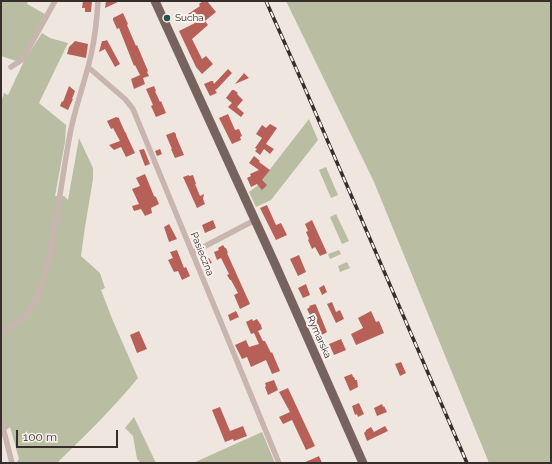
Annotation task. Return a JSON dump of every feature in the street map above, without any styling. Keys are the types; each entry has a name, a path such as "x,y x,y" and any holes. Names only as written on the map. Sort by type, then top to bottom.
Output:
{"main road":[{"name":"Rymarska","path":"155,1 255,220 363,463"}],"street":[{"path":"11,67 23,59 55,1"},
{"path":"1,332 19,323 26,316 44,280 51,248 70,132 94,40 98,1"},
{"name":"Pasieczna","path":"88,67 130,104 279,463"},
{"path":"192,253 255,220"},
{"path":"1,420 12,463"}],"green space":[{"path":"1,1 28,1 27,4 45,14 21,59 16,61 1,56"},
{"path":"286,1 551,1 551,463 489,463 374,182"},
{"path":"42,33 50,38 68,43 39,103 66,125 65,142 55,196 64,196 68,200 79,138 93,168 93,179 81,256 100,273 105,288 101,290 138,378 99,422 57,463 16,463 19,459 10,427 5,431 1,412 1,102 4,93 8,95 24,61"},
{"path":"309,119 318,140 271,200 256,207 249,192 257,186"},
{"path":"326,167 338,195 331,198 319,170"},
{"path":"336,214 349,241 342,244 330,217"},
{"path":"339,250 341,254 330,259 328,254"},
{"path":"347,262 350,268 340,272 338,266"},
{"path":"134,417 156,463 141,463 137,459 133,436 125,428"},
{"path":"262,432 275,463 193,463"}],"building":[{"path":"83,1 92,1 91,12 85,12 85,8 82,8"},
{"path":"106,1 120,1 105,8"},
{"path":"203,1 207,1 216,12 205,21 208,25 192,39 202,59 206,56 213,64 202,74 196,67 179,31 195,23 188,14 200,6 199,4"},
{"path":"123,13 149,76 143,78 145,84 134,89 131,79 140,75 135,65 134,66 119,28 117,29 113,20 113,18"},
{"path":"107,40 120,64 115,67 105,49 99,52 102,41"},
{"path":"75,41 88,44 86,58 67,54 69,47"},
{"path":"228,69 232,73 215,90 217,93 210,96 204,84 213,81 214,84"},
{"path":"244,73 249,78 235,84"},
{"path":"69,86 75,91 68,110 60,106"},
{"path":"154,86 166,113 156,117 151,106 153,105 146,89"},
{"path":"232,90 238,93 237,94 243,100 237,107 244,113 241,117 228,107 232,103 226,98"},
{"path":"228,114 235,130 239,129 242,136 240,137 241,140 232,144 219,118"},
{"path":"116,117 119,118 135,153 126,157 121,147 114,150 109,145 120,141 113,128 111,129 107,121"},
{"path":"270,124 277,128 266,144 274,149 270,154 264,149 260,155 255,151 257,149 255,148 262,138 256,134 262,125 266,128"},
{"path":"174,132 184,155 175,158 166,135"},
{"path":"144,149 150,164 145,166 139,150"},
{"path":"160,149 162,154 157,156 155,151"},
{"path":"254,156 260,161 259,162 270,170 262,180 267,185 262,190 257,184 251,187 247,178 251,176 250,174 259,170 249,163"},
{"path":"145,174 159,204 151,208 152,213 145,216 141,209 134,211 132,206 139,204 132,189 140,186 136,178"},
{"path":"193,175 200,196 204,194 203,199 205,204 197,208 183,177"},
{"path":"267,205 276,225 281,223 287,235 276,240 260,208"},
{"path":"213,220 216,228 205,233 202,225"},
{"path":"312,220 327,253 320,256 315,247 312,249 306,232 308,231 305,224"},
{"path":"169,224 177,239 169,242 164,227"},
{"path":"223,245 226,248 250,304 240,309 234,295 238,293 227,275 229,274 221,258 217,260 214,252 219,250 218,248"},
{"path":"177,250 184,268 186,267 190,276 182,280 178,271 174,272 168,260 173,258 170,252"},
{"path":"299,255 306,272 298,276 290,259"},
{"path":"209,258 212,263 206,267 203,261"},
{"path":"306,284 310,295 303,298 298,288"},
{"path":"324,285 327,292 322,295 319,288"},
{"path":"332,302 336,312 340,310 344,319 336,323 327,304"},
{"path":"315,304 327,332 320,336 307,309 310,307 309,306"},
{"path":"236,311 239,317 230,321 228,315"},
{"path":"371,311 376,322 379,321 384,333 356,345 351,334 363,328 358,318"},
{"path":"252,319 253,321 257,319 261,325 262,329 258,331 271,353 272,352 280,371 272,374 266,360 251,367 247,357 242,359 235,345 246,340 249,347 259,344 254,333 251,334 246,322"},
{"path":"139,331 147,349 137,353 130,335"},
{"path":"341,339 346,350 334,355 329,344"},
{"path":"401,362 406,373 400,376 395,364"},
{"path":"352,374 355,380 357,380 358,387 350,391 344,377"},
{"path":"274,380 278,390 268,395 265,383"},
{"path":"288,388 315,446 306,450 292,420 283,424 279,417 290,412 279,392"},
{"path":"359,403 364,414 358,417 357,414 355,415 352,406"},
{"path":"382,404 387,412 377,416 374,408"},
{"path":"220,407 230,431 243,426 247,436 234,441 233,439 225,442 212,410"},
{"path":"385,426 388,431 367,441 364,433 366,430 371,427 374,432"},
{"path":"319,456 322,463 303,463 317,457"}],"railway":[{"path":"266,1 467,463"}],"place":[{"name":"Sucha","path":"167,18"}]}
